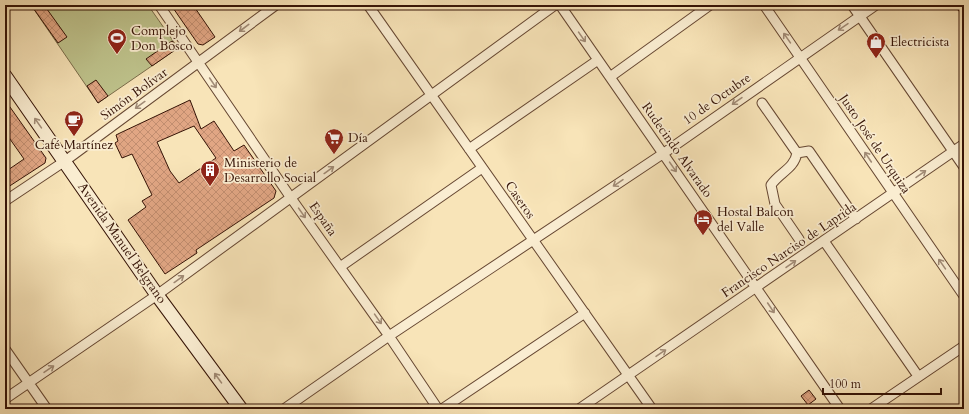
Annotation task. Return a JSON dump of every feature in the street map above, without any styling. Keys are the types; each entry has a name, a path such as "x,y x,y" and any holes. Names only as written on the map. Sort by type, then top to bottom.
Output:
{"main road":[{"name":"Avenida Manuel Belgrano","path":"5,76 157,295 241,409"}],"street":[{"name":"España","path":"159,5 438,409"},
{"name":"Simón Bolívar","path":"5,201 65,161 276,5"},
{"name":"Caseros","path":"368,5 652,409"},
{"path":"5,398 157,295 555,5"},
{"name":"Rudecindo Alvarado","path":"560,5 840,409"},
{"path":"610,77 710,5"},
{"name":"Justo José de Urquiza","path":"764,5 964,296"},
{"path":"852,5 964,167"},
{"name":"10 de Octubre","path":"284,409 389,336 664,153 800,56 876,5"},
{"path":"469,149 598,60"},
{"path":"762,103 797,153 796,161 771,185 774,204 799,239"},
{"name":"Francisco Narciso de Laprida","path":"579,409 757,288 964,144"},
{"path":"797,153 809,152 856,219"},
{"path":"340,266 482,168"},
{"path":"824,241 918,376"},
{"path":"442,409 585,313"},
{"path":"871,409 964,346"},
{"path":"5,349 46,409"}],"green space":[{"name":"Complejo Don Bosco","path":"31,5 148,5 178,48 98,103"}],"building":[{"path":"31,5 44,5 67,37 58,43"},
{"path":"171,5 193,5 215,37 203,45 198,44"},
{"path":"172,41 178,48 152,66 146,59"},
{"path":"96,80 108,96 98,103 87,86"},
{"path":"5,100 46,158 45,163 5,189 5,172 24,159 5,132"},
{"name":"Ministerio de Desarrollo Social","path":"190,100 201,129 214,121 234,151 244,145 276,191 274,198 196,250 197,253 165,274 128,220 146,207 142,201 152,195 132,154 122,158 115,143 118,141 116,135","holes":["194,126 216,158 179,183 170,171 157,142"]},
{"path":"809,390 816,399 808,405 801,396"}],"place":[{"name":"Complejo Don Bosco","path":"117,55"},
{"name":"Electricista","path":"876,59"},
{"name":"Café Martínez","path":"74,137"},
{"name":"Día","path":"334,155"},
{"name":"Ministerio de Desarrollo Social","path":"210,187"},
{"name":"Hostal Balcon del Valle","path":"703,236"}]}
